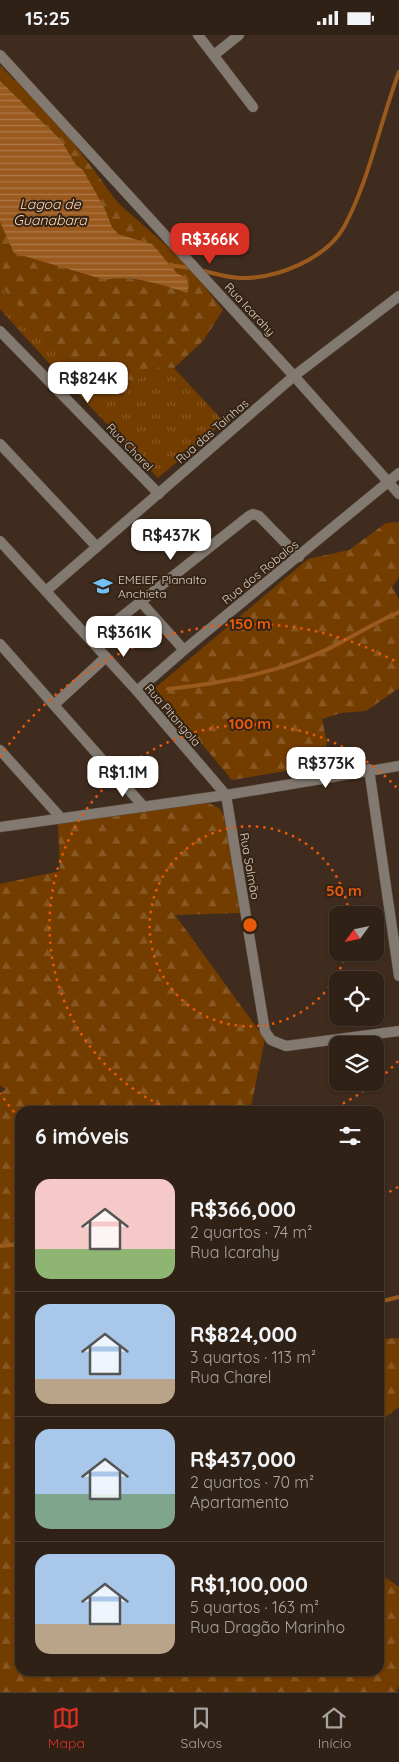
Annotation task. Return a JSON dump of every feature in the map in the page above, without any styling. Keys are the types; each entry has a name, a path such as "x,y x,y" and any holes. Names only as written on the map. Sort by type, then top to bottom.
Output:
{"street":[{"path":"198,35 252,107"},
{"path":"214,55 239,35"},
{"name":"Rua Icarahy","path":"0,55 294,376 399,494"},
{"name":"Rua das Tainhas","path":"46,591 294,376 399,296"},
{"name":"Rua Charel","path":"0,331 159,494"},
{"path":"0,444 96,547"},
{"name":"Rua dos Robalos","path":"137,691 184,649 299,557 399,473"},
{"path":"91,641 249,515 259,516 299,557"},
{"name":"Rua Pitangola","path":"0,541 137,691 226,795"},
{"path":"140,601 184,649"},
{"path":"0,645 55,704 144,807"},
{"path":"55,704 106,657"},
{"path":"0,750 61,818"},
{"path":"0,827 226,795 369,769 399,766"},
{"path":"369,769 399,976"},
{"name":"Rua Salmão","path":"226,795 265,1031 271,1040 286,1046 399,1031"}],"green space":[{"path":"0,65 14,80 17,79 73,142 118,203 184,261 223,310 203,341 174,368 158,367 134,381 122,379 89,365 76,363 62,355 0,285 0,222 67,269 105,280 120,278 153,282 187,293 178,274 152,244 118,234 112,227 105,209 83,170 76,165 61,140 0,81"},
{"path":"0,285 62,355 76,363 89,365 122,379 134,381 158,367 174,368 224,422 158,478 0,309"},
{"path":"399,522 399,577 392,587 399,599 399,688 366,711 341,713 322,719 327,743 322,765 232,780 155,688 308,559 349,550 386,523"},
{"path":"207,802 220,809 226,819 240,913 175,915 265,1039 251,1106 15,1106 15,1676 384,1676 384,1576 399,1587 399,1685 396,1692 0,1692 0,1093 6,1089 0,1086 0,884 60,871 58,822"},
{"path":"399,1338 399,1407 384,1418 384,1339"}],"water":[{"name":"Lagoa de Guanabara","path":"0,81 61,140 76,165 83,170 105,209 112,227 118,234 152,244 178,274 186,279 189,287 187,293 136,280 105,280 14,253 0,222"}],"waterway":[{"path":"200,270 236,278 269,275 299,265 325,249 344,227 353,209 399,72"},
{"path":"168,265 191,268"},
{"path":"168,689 225,681 263,673 327,649 399,612"},
{"path":"0,1246 15,1244"},
{"path":"384,1301 399,1297"}],"place":[{"name":"EMEIEF Planalto Anchieta","path":"103,586"}]}
